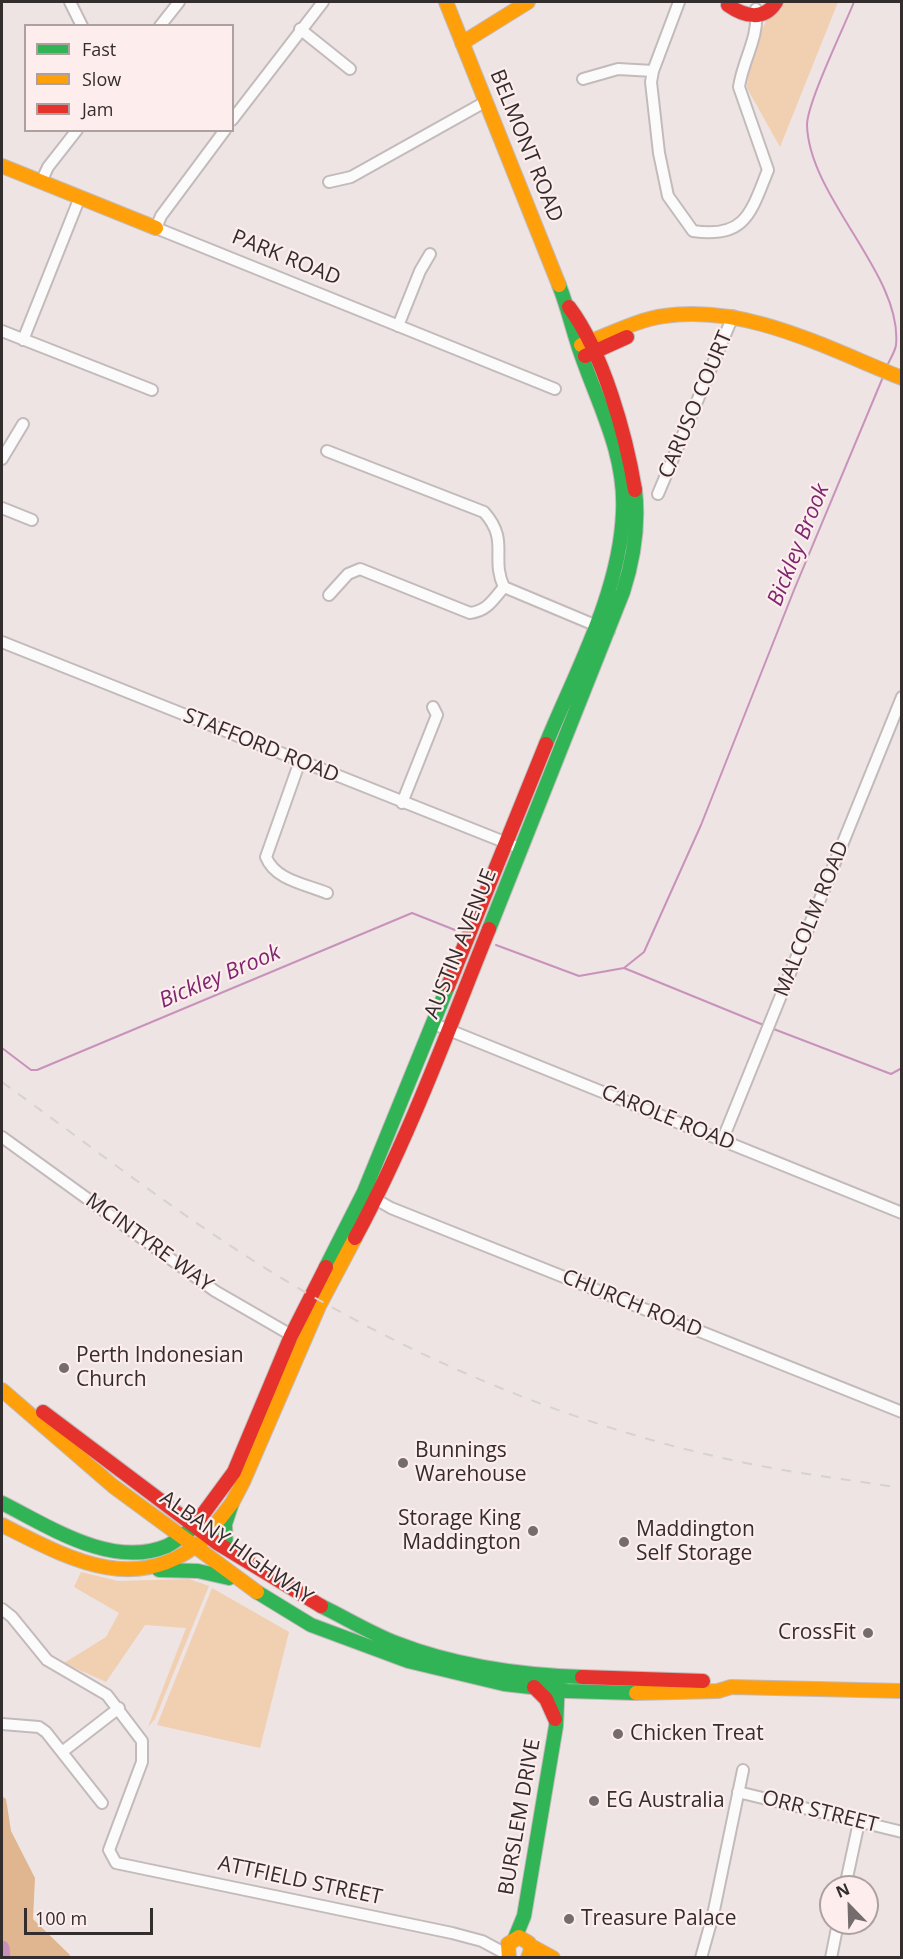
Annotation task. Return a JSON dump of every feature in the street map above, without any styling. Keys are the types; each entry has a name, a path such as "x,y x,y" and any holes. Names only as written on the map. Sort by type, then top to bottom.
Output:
{"main road":[{"name":"BELMONT ROAD","path":"446,2 567,305 581,322 586,349"},
{"path":"460,37 528,2"},
{"path":"756,13 770,2"},
{"path":"724,3 743,15 769,11 776,2"},
{"name":"PARK ROAD","path":"2,166 156,228"},
{"path":"586,349 683,316 733,316 756,321 898,377"},
{"name":"AUSTIN AVENUE","path":"370,1196 434,1024 615,571 623,513 621,481 613,440 586,349"},
{"name":"AUSTIN AVENUE","path":"120,1554 133,1555 157,1551 182,1538 195,1525 234,1472 297,1338 370,1196 449,1030 609,631 634,552 636,493 632,458 586,349"},
{"name":"AUSTIN AVENUE","path":"117,1570 156,1565 181,1557 207,1535 232,1503 297,1338"},
{"name":"ALBANY HIGHWAY","path":"2,1380 207,1535 303,1597 396,1643 483,1667 563,1683"},
{"name":"ALBANY HIGHWAY","path":"2,1390 112,1486 237,1579 300,1619 358,1643 441,1671 534,1687 563,1683 718,1681 731,1687 902,1691"},
{"path":"2,1503 77,1538 120,1554 150,1545 157,1532 156,1519"},
{"path":"226,1548 225,1524 232,1503"},
{"path":"2,1525 74,1557 117,1570 198,1571 237,1579"},
{"name":"BURSLEM DRIVE","path":"519,1949 563,1683"},
{"path":"534,1687 546,1699 556,1723"},
{"name":"ATTFIELD STREET","path":"519,1949 550,1957"}],"street":[{"path":"70,2 81,24"},
{"path":"162,24 179,2"},
{"path":"234,117 300,29 324,2"},
{"path":"680,2 652,71 659,153 668,196 693,231 714,234 743,223 752,210 768,170 739,87 741,72 756,38 756,13"},
{"path":"300,29 350,69"},
{"path":"583,79 618,69 652,71"},
{"path":"329,182 351,177 485,102"},
{"path":"41,182 48,167 75,132"},
{"path":"156,228 161,216 224,132"},
{"path":"23,340 80,197"},
{"name":"PARK ROAD","path":"156,228 555,389"},
{"path":"398,326 420,270 430,254"},
{"name":"CARUSO COURT","path":"658,494 733,316"},
{"path":"2,332 152,390"},
{"path":"2,459 23,424"},
{"path":"327,451 484,513 496,526 499,535 499,577 504,587 609,631"},
{"path":"2,508 32,520"},
{"path":"329,595 348,574 360,569 470,613 488,607 504,587"},
{"name":"STAFFORD ROAD","path":"2,642 522,849"},
{"name":"MALCOLM ROAD","path":"722,1141 902,697"},
{"path":"402,803 437,715 433,707"},
{"path":"300,760 266,856 271,868 281,876 327,892"},
{"name":"CAROLE ROAD","path":"434,1024 902,1213"},
{"name":"MCINTYRE WAY","path":"2,1137 215,1291 297,1338"},
{"name":"CHURCH ROAD","path":"370,1196 902,1412"},
{"path":"2,1609 50,1662 106,1695 119,1708 62,1752"},
{"name":"ATTFIELD STREET","path":"119,1708 142,1741 144,1755 110,1844 111,1858 124,1866 519,1949"},
{"path":"2,1724 39,1727 102,1803"},
{"path":"701,1958 713,1915 742,1770"},
{"name":"ORR STREET","path":"738,1792 902,1832"},
{"path":"848,1875 859,1822"},
{"path":"831,1958 836,1935"}],"shaded area":[{"path":"775,2 838,2 780,147 747,88 749,57"},
{"path":"81,1572 118,1581 189,1579 209,1586 155,1719 148,1727 186,1628 145,1625 106,1682 64,1663 106,1637 119,1613 74,1587"},
{"path":"212,1588 289,1632 260,1748 157,1725"},
{"path":"2,1796 6,1799 11,1831 35,1878 33,1919 70,1955 69,1957 2,1957"}],"waterway":[{"name":"Bickley Brook","path":"854,2 819,83 807,125 812,153 823,180 885,291 894,318 896,345 887,366"},
{"name":"Bickley Brook","path":"496,945 579,976 624,968 644,952 701,825 794,590 883,377"},
{"name":"Bickley Brook","path":"2,1048 31,1070 37,1070 412,913 455,930"},
{"path":"624,968 766,1026"},
{"path":"771,1028 891,1074 902,1068"},
{"path":"2,1948 3,1958"}],"railway":[{"path":"2,1082 232,1247 312,1296 421,1353 535,1402 652,1440 712,1456 772,1468 902,1488"}],"traffic: fast":[{"path":"546,744 595,631 605,601 614,572 623,512 623,491 616,451 559,285"},
{"path":"489,929 623,592 635,541 635,490"},
{"path":"326,1267 364,1192 448,986"},
{"path":"2,1503 61,1533 103,1549 146,1552 167,1546 190,1530"},
{"path":"226,1548 225,1524 232,1503"},
{"path":"159,1570 198,1571 229,1578"},
{"path":"257,1592 311,1625 408,1661 504,1684 567,1691 636,1693"},
{"path":"321,1606 386,1639 441,1658 488,1668 582,1677"},
{"path":"515,1938 524,1916 556,1726 558,1679"}],"traffic: slow":[{"path":"446,2 559,285"},
{"path":"462,43 528,2"},
{"path":"2,166 156,228"},
{"path":"581,345 654,318 695,314 726,316 786,331 902,378"},
{"path":"207,1535 232,1503 243,1482 319,1306 355,1238"},
{"path":"2,1390 113,1486 257,1592"},
{"path":"2,1525 77,1559 102,1566 127,1569 152,1567 177,1558 202,1541"},
{"path":"636,1693 718,1691 731,1687 902,1691"},
{"path":"509,1958 508,1944 519,1937 529,1943 531,1950 528,1958"},
{"path":"531,1946 553,1958"}],"traffic: jam":[{"path":"728,5 741,12 754,15 766,12 776,2"},
{"path":"569,307 581,326 602,370 626,445 635,490"},
{"path":"585,356 627,337"},
{"path":"448,986 546,744"},
{"path":"355,1238 410,1125 489,929"},
{"path":"195,1525 234,1472 291,1336 326,1267"},
{"path":"43,1412 217,1543 321,1606"},
{"path":"582,1677 703,1681"},
{"path":"534,1687 546,1699 555,1719"}],"place":[{"name":"Perth Indonesian Church","path":"64,1368"},
{"name":"Bunnings Warehouse","path":"403,1463"},
{"name":"Storage King Maddington","path":"533,1531"},
{"name":"Maddington Self Storage","path":"624,1542"},
{"name":"CrossFit","path":"868,1633"},
{"name":"Chicken Treat","path":"618,1734"},
{"name":"EG Australia","path":"594,1801"},
{"name":"Treasure Palace","path":"569,1919"}]}
